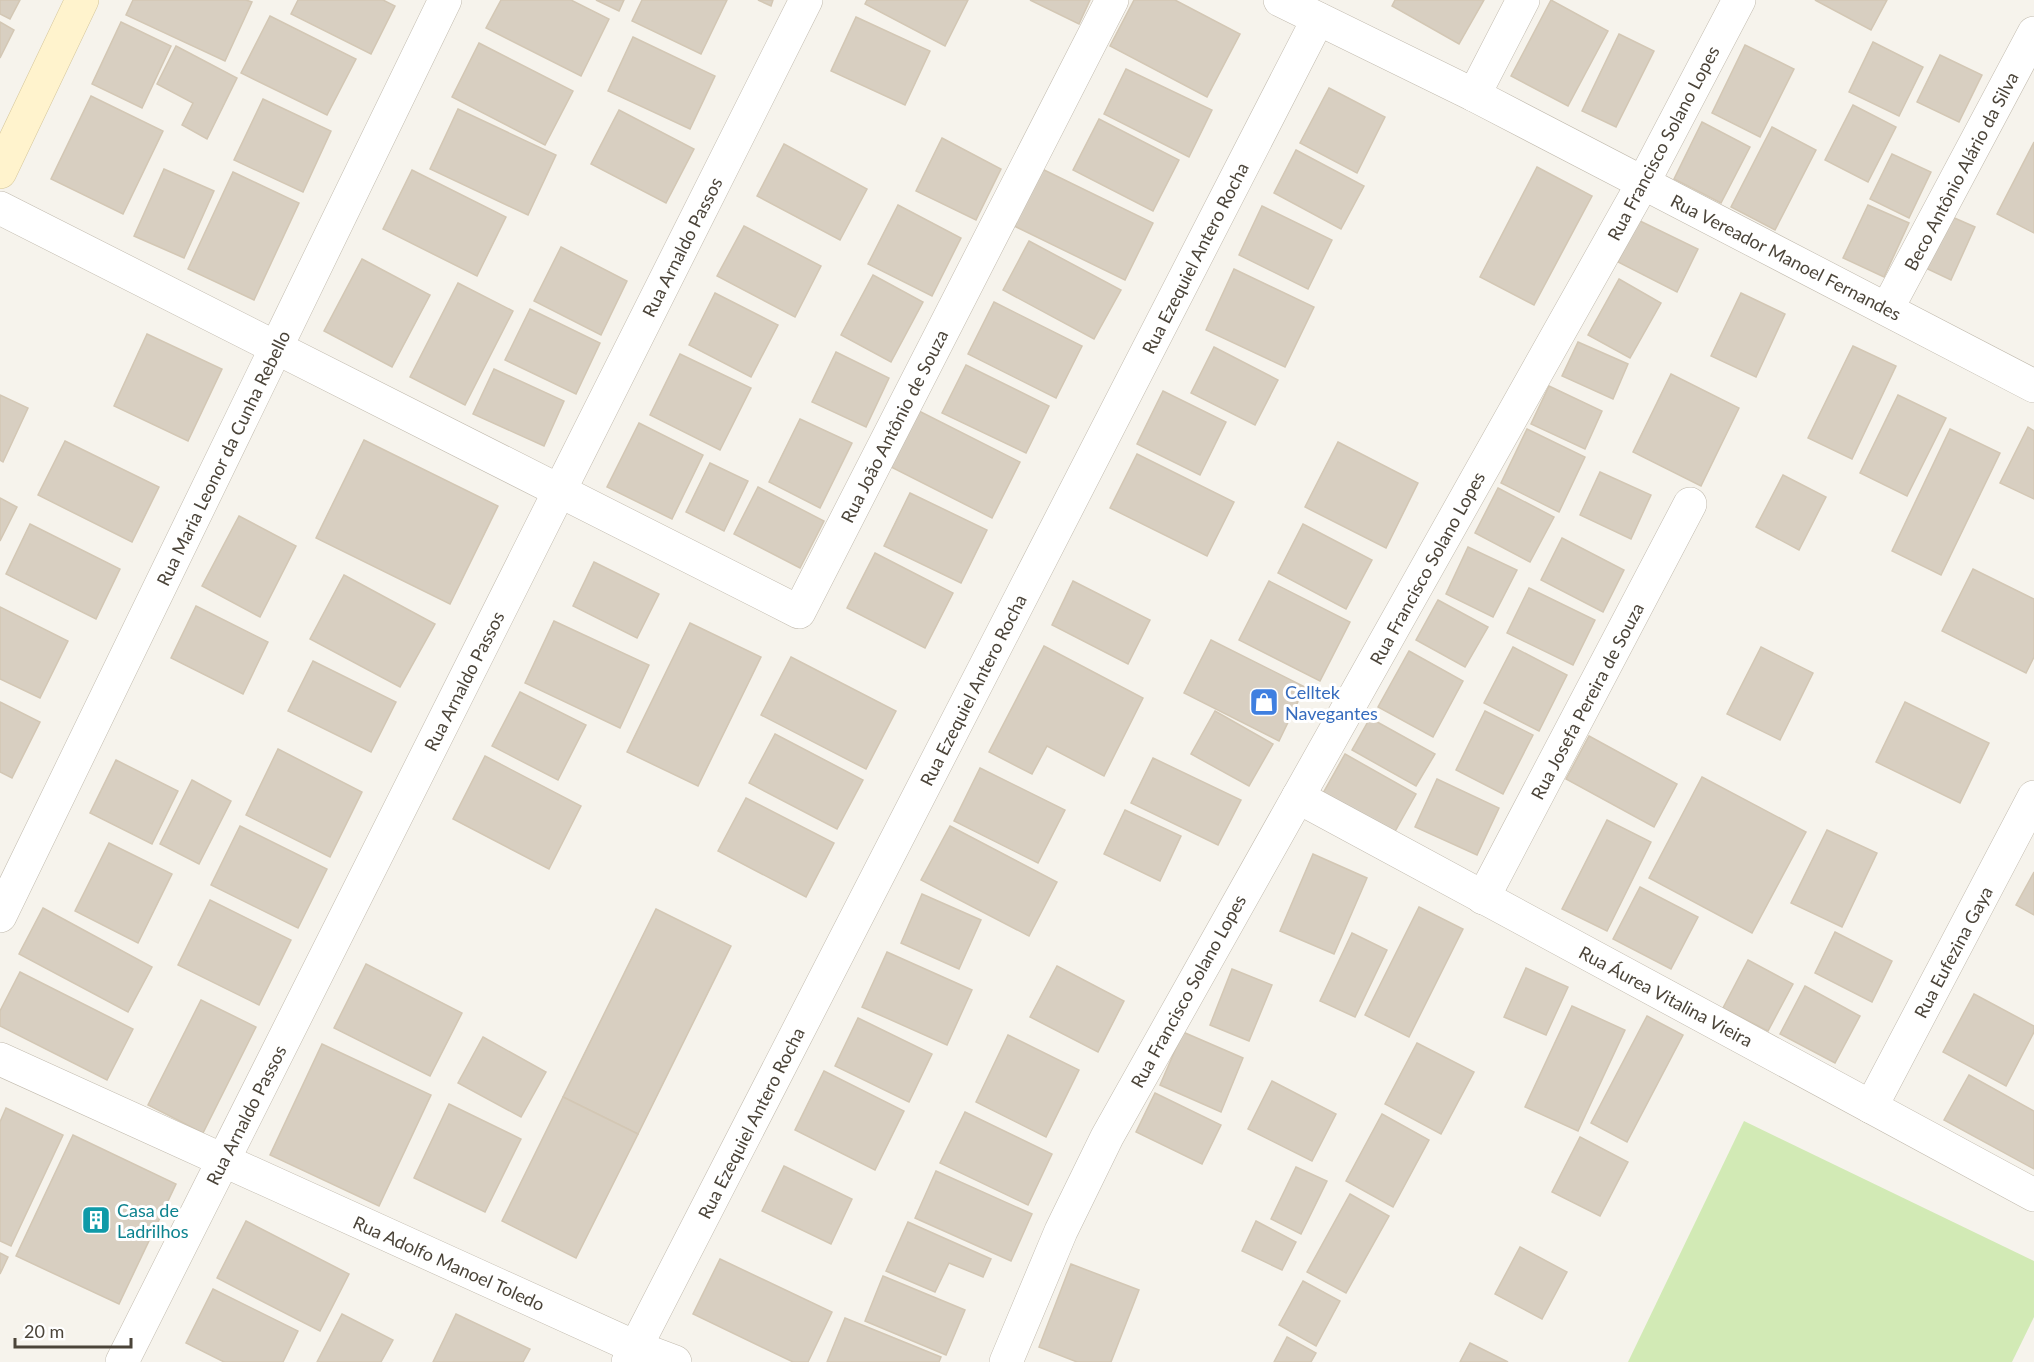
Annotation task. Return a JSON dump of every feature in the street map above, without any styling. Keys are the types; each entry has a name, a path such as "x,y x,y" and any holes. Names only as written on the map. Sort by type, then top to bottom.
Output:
{"street":[{"path":"0,172 82,0"},
{"name":"Rua Maria Leonor da Cunha Rebello","path":"0,916 445,0"},
{"name":"Rua Arnaldo Passos","path":"122,1362 806,0"},
{"name":"Rua João Antônio de Souza","path":"560,491 799,612 1112,0"},
{"name":"Rua Vereador Manoel Fernandes","path":"1280,0 1474,95 2034,386"},
{"path":"1474,95 1523,0"},
{"name":"Rua Francisco Solano Lopes","path":"1006,1362 1061,1232 1107,1137 1643,183 1739,0"},
{"name":"Rua Ezequiel Antero Rocha","path":"632,1355 1318,19"},
{"name":"Beco Antônio Alário da Silva","path":"1887,309 2034,33"},
{"path":"0,208 560,491"},
{"name":"Rua Josefa Pereira de Souza","path":"1483,898 1690,504"},
{"name":"Rua Áurea Vitalina Vieira","path":"1298,797 2034,1195"},
{"name":"Rua Eufezina Gaya","path":"1871,1107 2034,797"},
{"name":"Rua Adolfo Manoel Toledo","path":"0,1059 223,1161 632,1355 675,1362"}],"green space":[{"path":"1744,1121 2034,1261 2034,1317 2012,1362 1628,1362"}],"building":[{"path":"0,0 20,0 10,19 0,14"},
{"path":"133,0 246,0 252,2 225,61 126,15"},
{"path":"298,0 383,0 395,6 371,54 291,14"},
{"path":"501,0 571,0 609,19 581,76 486,28"},
{"path":"596,0 624,0 619,11"},
{"path":"642,0 727,0 701,54 632,21"},
{"path":"758,0 773,0 771,6"},
{"path":"867,0 968,0 945,46 865,4"},
{"path":"1030,0 1090,0 1079,24"},
{"path":"1134,0 1175,0 1240,34 1207,97 1110,46"},
{"path":"1395,0 1484,0 1459,44 1392,6"},
{"path":"1551,0 1608,31 1568,106 1511,76"},
{"path":"1815,0 1887,0 1871,30"},
{"path":"270,16 356,59 327,115 241,73"},
{"path":"856,17 930,51 905,105 831,71"},
{"path":"0,22 14,30 0,58"},
{"path":"121,22 171,46 142,108 92,84"},
{"path":"1619,34 1654,51 1616,127 1582,111"},
{"path":"633,37 715,76 690,129 608,91"},
{"path":"1873,42 1923,67 1899,116 1849,92"},
{"path":"479,43 573,91 545,145 452,97"},
{"path":"1745,45 1794,69 1760,137 1712,113"},
{"path":"176,46 237,78 207,139 182,125 193,103 157,84"},
{"path":"1940,55 1982,75 1959,122 1917,102"},
{"path":"1126,69 1212,110 1189,157 1104,114"},
{"path":"1329,88 1385,117 1357,173 1300,143"},
{"path":"91,96 163,131 123,214 51,179"},
{"path":"263,99 331,131 303,192 234,160"},
{"path":"1853,105 1896,127 1868,182 1825,160"},
{"path":"458,109 556,155 528,215 430,169"},
{"path":"619,110 694,149 666,203 591,164"},
{"path":"1099,119 1179,160 1153,211 1073,170"},
{"path":"1702,122 1750,147 1721,203 1674,179"},
{"path":"1772,127 1816,150 1775,230 1731,207"},
{"path":"942,138 1001,169 976,220 916,191"},
{"path":"2034,142 2034,233 1997,214"},
{"path":"784,144 867,189 840,240 757,196"},
{"path":"1296,150 1364,186 1341,229 1274,193"},
{"path":"1892,154 1931,172 1909,218 1870,199"},
{"path":"1038,167 1153,223 1125,280 1010,224"},
{"path":"1537,167 1592,196 1534,305 1480,277"},
{"path":"164,169 214,191 184,258 134,236"},
{"path":"412,170 506,217 477,276 383,229"},
{"path":"233,172 299,203 254,300 188,269"},
{"path":"898,205 961,238 932,296 868,264"},
{"path":"1868,205 1909,223 1884,277 1843,258"},
{"path":"1262,206 1332,240 1308,289 1239,255"},
{"path":"1943,213 1975,227 1951,280 1919,265"},
{"path":"1638,220 1698,249 1677,292 1618,262"},
{"path":"744,226 821,266 795,317 717,276"},
{"path":"1029,241 1121,290 1094,339 1003,290"},
{"path":"561,247 627,281 601,335 534,301"},
{"path":"362,259 430,295 392,367 324,331"},
{"path":"1234,269 1314,307 1285,367 1206,330"},
{"path":"873,275 923,302 891,362 841,335"},
{"path":"1619,279 1661,303 1630,358 1588,335"},
{"path":"458,283 513,311 465,405 410,377"},
{"path":"715,293 778,325 751,377 689,345"},
{"path":"1741,293 1785,314 1756,377 1711,356"},
{"path":"994,302 1082,346 1056,398 968,354"},
{"path":"530,309 600,343 576,394 505,360"},
{"path":"147,334 222,369 188,441 114,406"},
{"path":"1578,342 1628,364 1613,399 1562,376"},
{"path":"1853,346 1896,366 1852,459 1808,438"},
{"path":"1214,347 1278,380 1255,425 1191,393"},
{"path":"836,352 889,378 866,427 812,402"},
{"path":"680,354 751,388 720,450 650,415"},
{"path":"966,365 1049,406 1026,453 942,413"},
{"path":"494,369 564,401 544,446 473,414"},
{"path":"1671,374 1739,408 1701,486 1633,452"},
{"path":"1549,386 1602,411 1585,449 1531,424"},
{"path":"1163,391 1226,422 1200,475 1137,444"},
{"path":"0,395 28,408 3,462 0,460"},
{"path":"1898,395 1946,418 1907,496 1860,473"},
{"path":"917,410 1020,462 992,518 889,466"},
{"path":"800,419 852,443 820,508 769,482"},
{"path":"639,423 703,455 672,519 607,487"},
{"path":"2028,427 2034,431 2034,499 2000,483"},
{"path":"1527,429 1585,457 1559,512 1501,483"},
{"path":"1950,429 2000,453 1941,575 1892,551"},
{"path":"364,440 498,506 450,604 316,538"},
{"path":"65,441 159,487 132,542 38,495"},
{"path":"1338,442 1418,483 1386,548 1305,507"},
{"path":"1137,454 1234,502 1207,556 1110,508"},
{"path":"710,463 748,481 724,531 686,512"},
{"path":"1600,472 1651,495 1631,539 1580,515"},
{"path":"1783,475 1826,497 1799,550 1756,527"},
{"path":"758,487 824,521 800,568 734,534"},
{"path":"1498,488 1554,517 1530,562 1475,533"},
{"path":"910,493 987,530 961,583 884,546"},
{"path":"0,498 17,507 0,541"},
{"path":"239,516 296,546 260,617 202,586"},
{"path":"30,524 120,569 96,619 6,574"},
{"path":"1303,524 1372,560 1346,609 1278,573"},
{"path":"1562,538 1624,570 1603,612 1541,580"},
{"path":"1468,547 1517,570 1493,617 1446,594"},
{"path":"875,553 953,593 925,648 847,608"},
{"path":"594,562 659,594 637,638 573,606"},
{"path":"1973,569 2034,599 2034,657 2026,673 1942,631"},
{"path":"344,575 435,624 400,687 310,639"},
{"path":"1073,581 1150,620 1128,664 1052,625"},
{"path":"1269,581 1350,622 1320,681 1239,640"},
{"path":"1529,588 1595,620 1573,665 1507,633"},
{"path":"1438,600 1488,627 1465,667 1416,640"},
{"path":"196,606 268,642 243,694 171,658"},
{"path":"0,607 68,641 40,698 0,679"},
{"path":"554,621 649,665 620,728 525,683"},
{"path":"690,623 761,657 698,786 627,752"},
{"path":"1211,640 1305,687 1279,741 1184,693"},
{"path":"1044,646 1143,698 1104,776 1047,746 1032,774 989,752"},
{"path":"1513,647 1567,675 1539,731 1484,703"},
{"path":"1761,647 1813,673 1780,740 1727,714"},
{"path":"1409,651 1463,681 1433,737 1378,707"},
{"path":"791,657 896,711 866,769 761,715"},
{"path":"313,661 396,702 371,752 288,711"},
{"path":"520,692 586,725 558,780 492,746"},
{"path":"0,702 40,722 12,778 0,772"},
{"path":"1905,702 1989,743 1960,803 1876,762"},
{"path":"1215,711 1273,744 1249,786 1191,754"},
{"path":"1485,711 1533,735 1503,794 1456,770"},
{"path":"1370,718 1435,754 1416,786 1352,750"},
{"path":"775,734 863,780 837,829 749,783"},
{"path":"1589,736 1677,784 1654,827 1566,779"},
{"path":"278,749 362,792 330,857 246,815"},
{"path":"1345,754 1416,794 1393,835 1322,795"},
{"path":"485,756 581,806 549,869 453,819"},
{"path":"1153,758 1241,800 1218,845 1131,803"},
{"path":"116,760 178,791 152,844 90,813"},
{"path":"980,768 1065,810 1038,863 954,821"},
{"path":"1702,777 1806,832 1752,933 1649,878"},
{"path":"1437,779 1499,808 1477,855 1415,827"},
{"path":"192,780 231,801 199,864 160,844"},
{"path":"746,798 834,843 806,897 718,851"},
{"path":"1125,810 1181,836 1160,881 1104,854"},
{"path":"1607,820 1651,842 1607,931 1562,909"},
{"path":"240,826 327,869 298,928 211,885"},
{"path":"950,826 1057,882 1029,936 921,880"},
{"path":"1827,830 1877,853 1842,927 1791,903"},
{"path":"109,843 172,874 138,943 75,911"},
{"path":"1313,854 1367,878 1334,954 1280,931"},
{"path":"2034,872 2034,915 2016,905"},
{"path":"1640,887 1698,917 1671,969 1613,939"},
{"path":"922,894 981,920 959,969 901,943"},
{"path":"210,900 291,940 259,1005 178,965"},
{"path":"1419,907 1463,929 1409,1037 1365,1015"},
{"path":"43,908 152,967 128,1012 19,954"},
{"path":"656,909 731,946 638,1134 563,1097"},
{"path":"1835,932 1892,961 1872,1002 1815,973"},
{"path":"1352,933 1387,950 1355,1017 1320,1001"},
{"path":"887,952 972,990 947,1045 862,1007"},
{"path":"1748,960 1793,984 1768,1031 1723,1008"},
{"path":"366,964 462,1013 430,1076 334,1028"},
{"path":"1057,966 1124,1001 1098,1052 1030,1017"},
{"path":"1526,968 1568,987 1546,1035 1504,1017"},
{"path":"1232,969 1272,985 1249,1041 1210,1025"},
{"path":"20,972 133,1029 107,1080 0,1026 0,1011"},
{"path":"1805,986 1860,1016 1835,1063 1780,1034"},
{"path":"1974,994 2034,1026 2034,1032 2006,1086 1943,1052"},
{"path":"201,1000 256,1027 203,1133 148,1105"},
{"path":"1572,1006 1625,1030 1578,1131 1525,1107"},
{"path":"1647,1016 1683,1035 1627,1142 1591,1123"},
{"path":"858,1018 932,1054 909,1102 835,1066"},
{"path":"1183,1032 1243,1058 1221,1112 1160,1085"},
{"path":"1008,1035 1079,1070 1046,1137 976,1102"},
{"path":"483,1037 546,1072 521,1117 458,1083"},
{"path":"1417,1043 1474,1072 1441,1134 1385,1104"},
{"path":"322,1044 431,1095 379,1206 270,1155"},
{"path":"824,1071 904,1111 875,1170 795,1130"},
{"path":"1969,1075 2034,1111 2034,1169 1944,1120"},
{"path":"1272,1081 1336,1114 1312,1161 1248,1129"},
{"path":"1155,1093 1221,1125 1202,1164 1136,1132"},
{"path":"563,1097 638,1134 576,1258 502,1221"},
{"path":"449,1104 521,1139 485,1212 414,1178"},
{"path":"6,1108 63,1135 11,1246 0,1241 0,1122"},
{"path":"965,1112 1052,1154 1028,1205 940,1163"},
{"path":"1382,1114 1429,1140 1393,1207 1346,1181"},
{"name":"Casa de Ladrilhos","path":"73,1135 176,1184 119,1304 16,1256"},
{"path":"1580,1137 1628,1162 1600,1216 1552,1192"},
{"path":"784,1166 852,1199 831,1244 762,1211"},
{"path":"1296,1167 1327,1181 1301,1234 1271,1219"},
{"path":"936,1171 1032,1214 1011,1261 915,1218"},
{"path":"1350,1194 1389,1216 1346,1293 1307,1272"},
{"path":"246,1221 349,1274 320,1331 217,1278"},
{"path":"1256,1221 1296,1242 1282,1270 1242,1251"},
{"path":"908,1222 991,1259 983,1277 949,1263 935,1292 886,1271"},
{"path":"1520,1247 1567,1272 1542,1319 1495,1294"},
{"path":"0,1253 8,1257 0,1274"},
{"path":"720,1259 832,1312 808,1362 793,1362 693,1314"},
{"path":"1071,1264 1139,1290 1111,1362 1077,1362 1039,1347"},
{"path":"883,1276 965,1310 946,1355 865,1321"},
{"path":"1303,1281 1340,1301 1316,1346 1279,1325"},
{"path":"213,1289 298,1331 283,1362 224,1362 186,1343"},
{"path":"342,1314 393,1340 381,1362 317,1362"},
{"path":"456,1314 530,1349 523,1362 433,1362"},
{"path":"845,1318 941,1357 939,1362 827,1362"},
{"path":"1287,1337 1316,1353 1311,1362 1274,1362"},
{"path":"1470,1343 1508,1362 1460,1362"}],"place":[{"name":"Celltek Navegantes","path":"1264,702"},
{"name":"Casa de Ladrilhos","path":"96,1220"}]}
